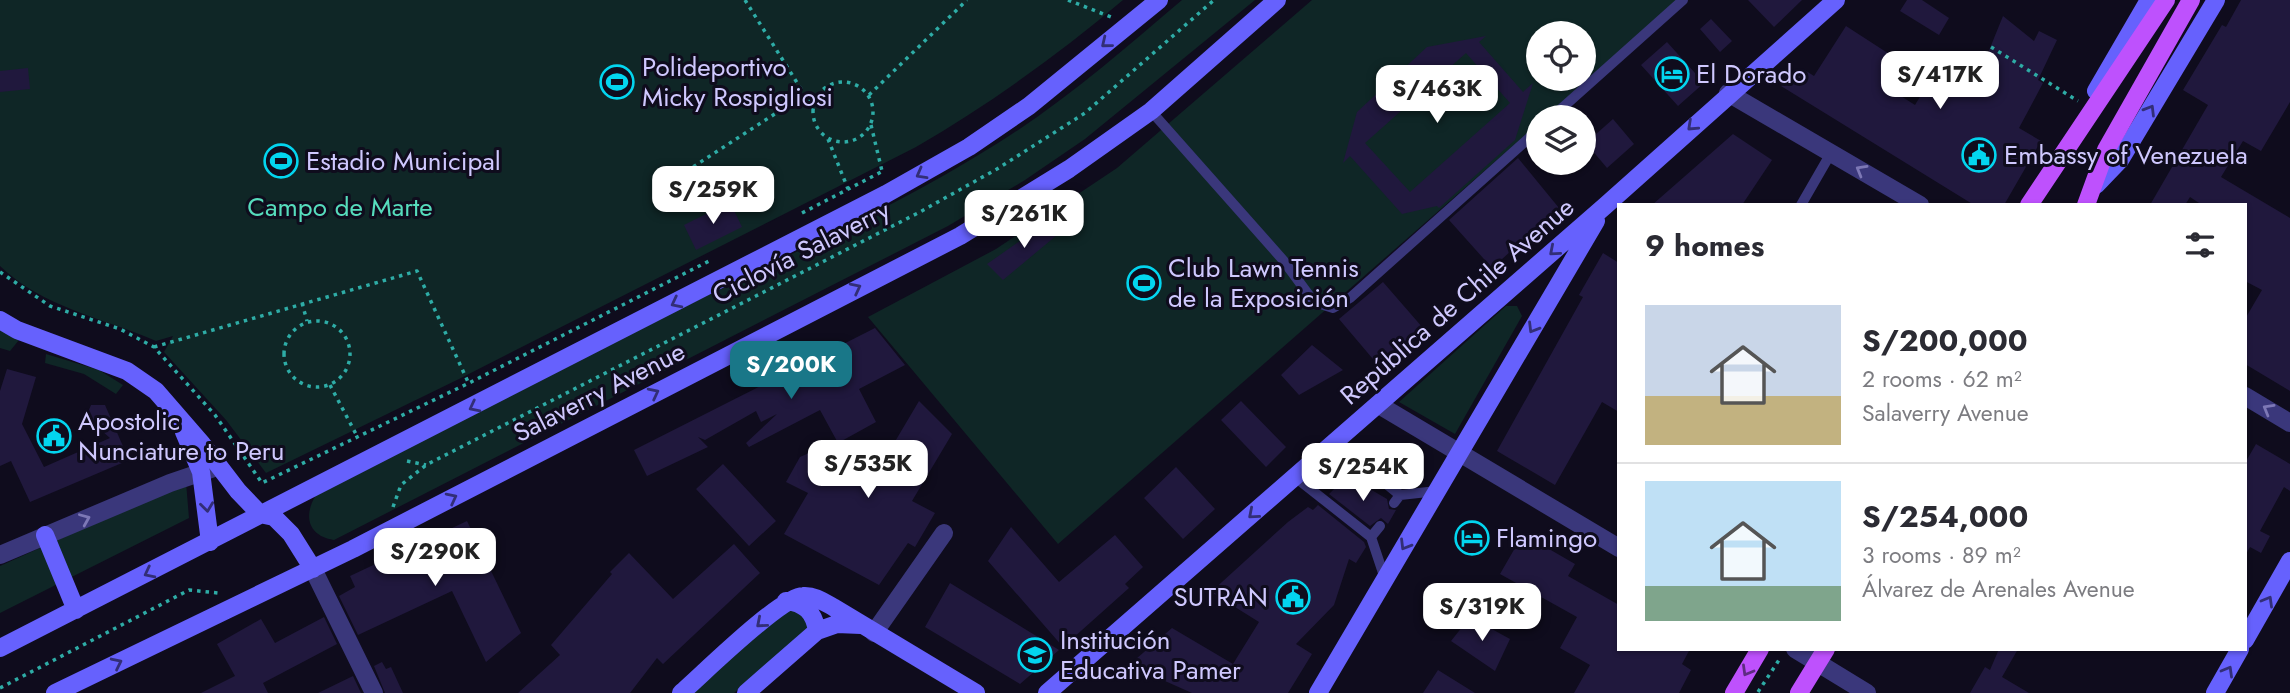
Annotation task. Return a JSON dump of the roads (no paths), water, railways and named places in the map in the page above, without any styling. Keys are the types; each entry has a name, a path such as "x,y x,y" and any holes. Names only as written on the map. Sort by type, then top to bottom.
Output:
{"main road":[{"name":"Salaverry Avenue","path":"0,648 479,405 867,204 969,147 1029,106 1159,0"},
{"name":"Salaverry Avenue","path":"55,693 313,569 960,236 1069,169 1151,111 1277,0"},
{"name":"República de Chile Avenue","path":"1047,693 1379,405 1836,0"},
{"path":"2030,203 2149,0"},
{"path":"2048,173 2094,110 2166,0"},
{"path":"2087,203 2096,185 2106,150 2191,0"},
{"path":"2096,185 2127,150 2216,0"},
{"path":"1318,693 1605,206"},
{"path":"0,320 17,330 127,371 156,391 260,514 274,517 283,525 313,569"},
{"path":"177,416 201,472 208,505 210,542"},
{"path":"45,536 76,610"},
{"path":"2247,636 2290,561"},
{"path":"681,693 786,601 802,596 816,598 976,693"},
{"path":"786,601 796,602 811,613 817,631"},
{"path":"746,693 817,631 837,624 868,629"},
{"path":"1734,693 1759,651"},
{"path":"2215,693 2239,651"},
{"path":"1799,693 1821,656"}],"street":[{"path":"1728,93 1917,203"},
{"path":"2247,397 2290,423"},
{"path":"1379,405 1617,547"},
{"path":"0,555 218,466"},
{"path":"868,629 944,533"},
{"path":"313,569 374,693"},
{"path":"1802,651 1821,656 1867,693"}],"lane":[{"path":"1565,105 1683,0"},
{"path":"1151,111 1283,260 1314,302 1333,308 1350,298 1526,141"},
{"path":"1802,203 1831,153"},
{"path":"1335,442 1397,499 1437,491"},
{"path":"1351,478 1362,467"},
{"path":"1296,477 1330,500 1371,537 1385,579"},
{"path":"1371,537 1380,526"}],"place":[{"name":"El Dorado","path":"1672,74"},
{"name":"Polideportivo Micky Rospigliosi","path":"617,82"},
{"name":"Embassy of Venezuela","path":"1979,155"},
{"name":"Estadio Municipal","path":"281,161"},
{"name":"Club Lawn Tennis de la Exposición","path":"1144,283"},
{"name":"Apostolic Nunciature to Peru","path":"54,436"},
{"name":"Flamingo","path":"1472,538"},
{"name":"SUTRAN","path":"1293,597"},
{"name":"Institución Educativa Pamer","path":"1035,655"}],"park label":[{"name":"Campo de Marte","path":"340,207"}]}
